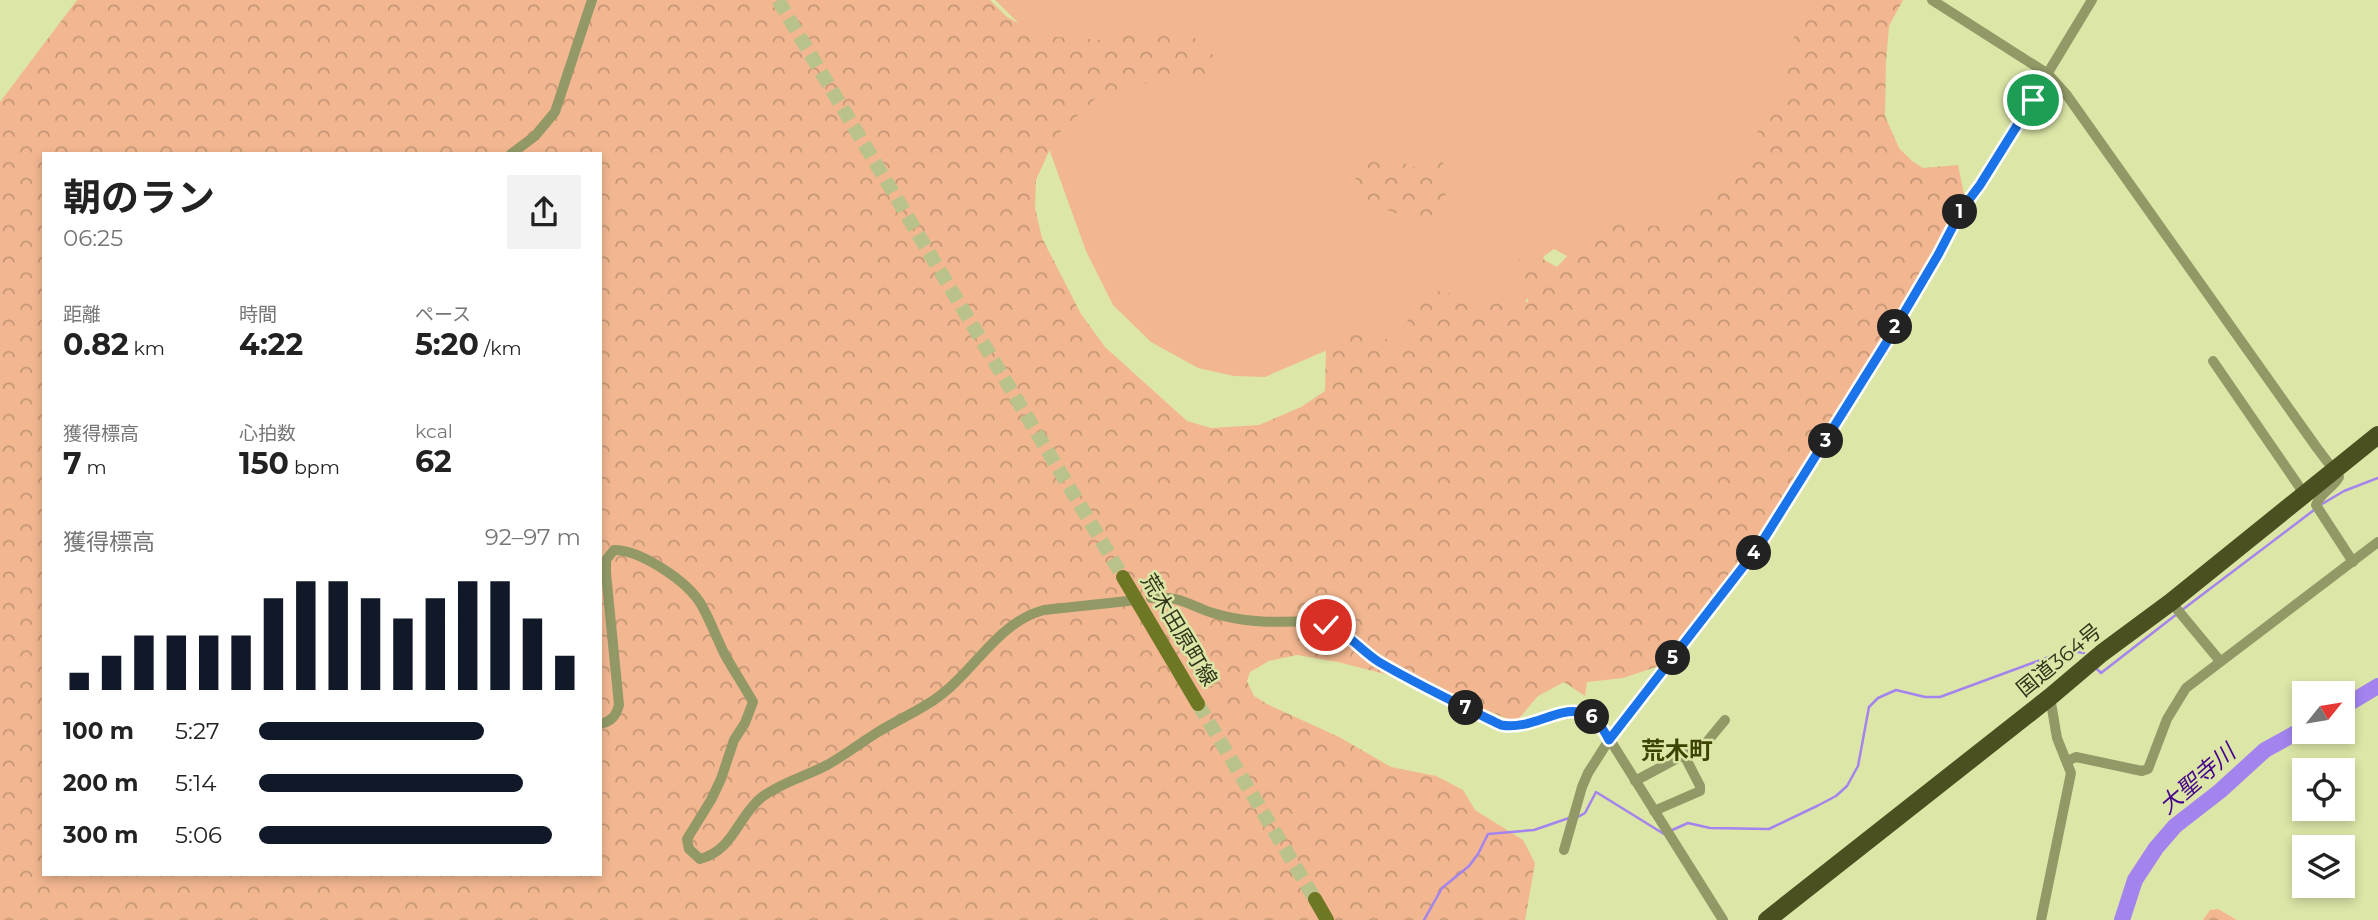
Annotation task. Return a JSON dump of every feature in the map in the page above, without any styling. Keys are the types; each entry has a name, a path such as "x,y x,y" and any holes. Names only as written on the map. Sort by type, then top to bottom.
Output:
{"highway":[{"name":"国道364号","path":"1767,920 2102,653 2171,602 2378,435"}],"main road":[{"name":"荒木田原町線","path":"1123,577 1198,704"},
{"path":"1315,899 1327,920"}],"street":[{"path":"514,152 535,136 555,111 592,0"},
{"path":"1932,0 2048,74 2066,94 2317,448 2335,469 2339,477 2315,505 2353,562"},
{"path":"1564,850 1588,773 1609,740 1760,545 1888,340 1962,209 1980,185 2092,0"},
{"path":"2213,361 2305,495"},
{"path":"2067,761 2076,757 2142,771 2148,769 2166,719 2181,694 2220,661 2378,542"},
{"path":"602,723 617,715 619,705 606,573 606,561 614,550 632,554 679,579 701,603 725,656 753,702 745,723 734,740 716,789 687,839 690,849 700,859 720,851 751,807 764,795 780,785 831,763 877,732 934,700 955,683 1015,622 1031,613 1044,610 1128,601"},
{"path":"1151,598 1184,600 1212,612 1242,619 1337,628 1364,652 1379,661 1501,725 1510,727 1556,714 1581,711 1598,723 1723,920"},
{"path":"2171,602 2220,661"},
{"path":"2041,920 2071,783 2067,761 2057,738 2050,697"},
{"path":"1635,780 1708,741 1725,720"},
{"path":"1654,811 1700,791 1684,755"}],"green space":[{"path":"77,0 990,0 1007,17 1044,36 1102,40 1170,26 1186,30 1217,59 1219,69 1207,76 1167,79 1097,97 1056,136 1036,180 1035,208 1042,238 1081,314 1105,347 1187,421 1211,428 1259,425 1301,407 1325,391 1326,347 1343,331 1382,334 1395,349 1405,324 1429,293 1442,291 1464,299 1528,302 1527,285 1516,251 1527,250 1557,267 1581,241 1603,224 1678,224 1691,203 1733,171 1758,131 1790,98 1786,79 1786,52 1813,0 1903,0 1889,26 1885,116 1899,148 1912,161 1923,168 1958,165 1964,194 1925,271 1845,404 1752,547 1665,664 1623,678 1587,682 1585,696 1564,682 1538,696 1516,722 1408,680 1338,662 1297,655 1269,661 1250,672 1247,681 1254,696 1267,704 1339,737 1391,767 1436,776 1463,790 1475,810 1523,840 1535,863 1525,920 0,920 0,102"},
{"path":"995,0 1827,0 1805,98 1699,222 1582,264 1554,249 1544,256 1539,281 1523,305 1413,359 1339,345 1265,377 1234,376 1198,368 1151,342 1113,305 1086,251 1040,124 1040,44"},
{"path":"1382,153 1418,169 1427,159 1441,158 1445,168 1455,173 1454,181 1433,215 1405,215 1359,199 1355,184 1358,171 1368,160"},
{"path":"2218,909 2237,920 2203,920 2210,910"}],"waterway":[{"path":"2322,504 2344,491 2378,478"},
{"path":"2182,610 2314,510"},
{"path":"2097,669 2101,673 2177,614"},
{"path":"1670,831 1688,823 1710,828 1769,829 1836,796 1847,786 1858,766 1869,707 1878,698 1896,690 1925,697 1940,697 2057,654 2072,651 2084,653"},
{"name":"大聖寺川","path":"2356,699 2378,686"},
{"name":"大聖寺川","path":"2122,920 2135,880 2156,848 2175,826 2220,791 2265,750 2292,735"},
{"path":"1576,818 1585,813 1596,792 1664,834"},
{"path":"1424,920 1442,888 1469,866 1488,834 1534,830 1569,818"}],"tunnel":[{"path":"778,0 1123,577"},
{"path":"1198,704 1315,899"}],"district":[{"name":"荒木町","path":"1677,751"}],"route":[{"path":"1326,625 1337,628 1364,652 1394,670 1501,725 1510,727 1573,710 1581,711 1598,723 1609,740 1760,545 1888,340 1962,209 2033,100"}]}
